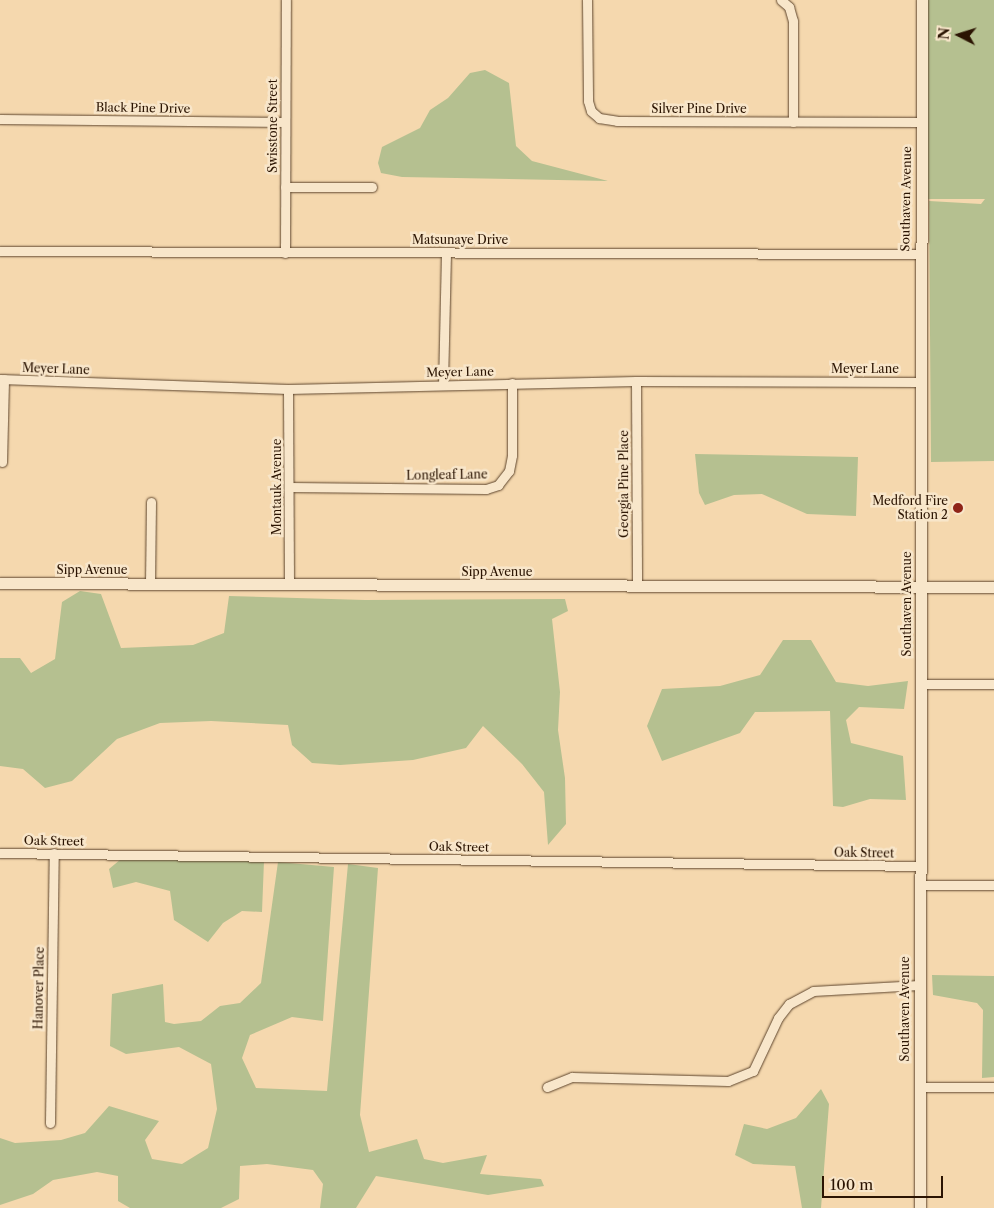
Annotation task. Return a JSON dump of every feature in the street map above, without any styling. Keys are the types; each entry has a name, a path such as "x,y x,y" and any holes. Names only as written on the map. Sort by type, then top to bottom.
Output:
{"street":[{"name":"Swisstone Street","path":"285,253 286,0"},
{"name":"Silver Pine Drive","path":"587,0 588,101 591,111 599,118 617,121 921,122"},
{"path":"781,0 789,7 793,21 793,122"},
{"name":"Southaven Avenue","path":"920,1208 918,866 921,587 919,254 922,0"},
{"name":"Black Pine Drive","path":"0,118 285,122"},
{"path":"285,187 372,187"},
{"name":"Matsunaye Drive","path":"0,251 919,254"},
{"path":"443,385 446,252"},
{"path":"2,379 2,462"},
{"name":"Meyer Lane","path":"2,379 288,389 636,381 920,382"},
{"name":"Georgia Pine Place","path":"636,381 637,586"},
{"name":"Longleaf Lane","path":"290,487 486,488 498,485 510,471 512,455 512,383"},
{"name":"Montauk Avenue","path":"288,389 289,585"},
{"path":"150,502 150,584"},
{"name":"Sipp Avenue","path":"0,583 994,587"},
{"path":"920,684 994,684"},
{"name":"Oak Street","path":"0,853 918,866"},
{"name":"Hanover Place","path":"50,1123 54,853"},
{"path":"919,885 994,885"},
{"path":"546,1087 572,1077 728,1081 753,1071 778,1018 789,1004 813,991 919,985"},
{"path":"920,1087 994,1087"}],"green space":[{"path":"926,0 994,0 994,461 931,462 929,201 981,204 985,199 927,199"},
{"path":"485,70 509,83 516,146 532,161 608,181 402,177 381,173 378,163 382,147 420,128 430,110 448,98 470,73"},
{"path":"695,454 858,457 856,516 807,514 762,494 734,495 705,505 699,493"},
{"path":"80,591 101,594 121,648 193,645 224,633 229,596 365,600 565,599 568,611 552,619 560,692 558,730 565,778 566,824 548,845 544,792 522,764 483,726 466,748 413,760 340,765 312,763 292,745 288,725 211,721 160,723 117,739 72,781 45,788 23,769 0,766 0,658 20,658 31,673 55,659 62,602"},
{"path":"783,640 811,640 836,682 868,686 908,681 904,709 859,707 846,720 851,743 903,756 906,800 870,799 843,807 833,806 830,711 755,712 740,733 662,761 647,726 662,689 720,686 760,675"},
{"path":"121,859 264,861 262,912 242,911 223,923 208,942 174,920 170,891 136,882 113,888 109,869"},
{"path":"278,862 334,867 323,1021 292,1017 250,1035 242,1058 256,1088 327,1091 348,864 378,868 360,1115 369,1152 417,1139 424,1159 443,1163 487,1155 480,1174 541,1179 544,1186 488,1195 376,1176 356,1208 320,1208 323,1184 313,1170 267,1164 240,1166 239,1199 221,1208 130,1208 118,1201 118,1176 97,1172 53,1180 33,1194 0,1205 0,1138 15,1143 61,1140 85,1133 109,1106 159,1121 145,1140 152,1159 182,1164 208,1148 217,1109 211,1064 179,1047 126,1054 110,1046 112,994 163,984 165,1022 174,1024 201,1021 220,1006 240,1003 261,983"},
{"path":"932,975 994,976 994,1077 982,1078 983,1010 977,1003 933,995"},
{"path":"821,1089 829,1104 821,1208 802,1208 795,1166 753,1164 735,1155 744,1124 767,1129 796,1118"}],"place":[{"name":"Medford Fire Station 2","path":"958,508"}]}
